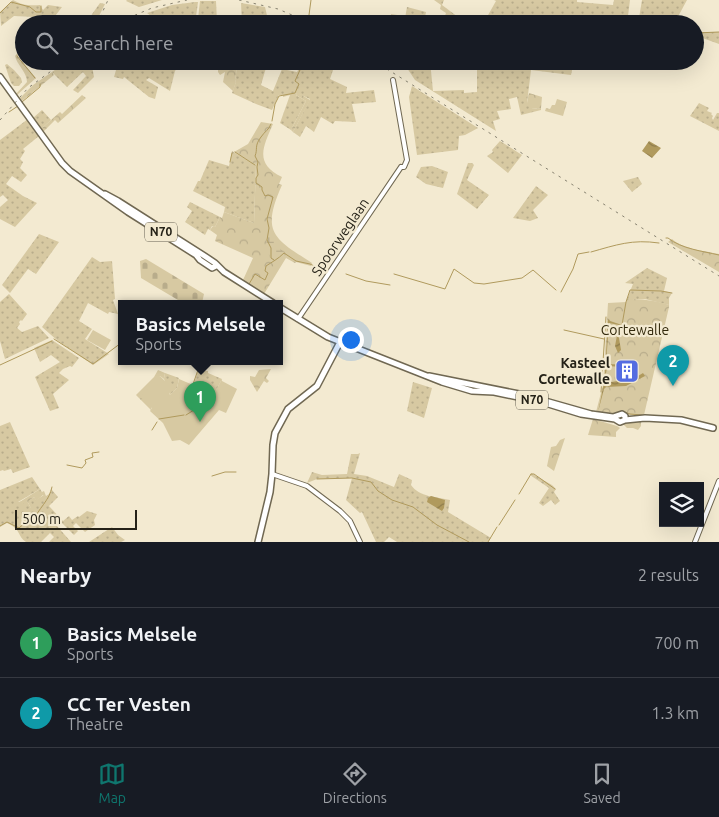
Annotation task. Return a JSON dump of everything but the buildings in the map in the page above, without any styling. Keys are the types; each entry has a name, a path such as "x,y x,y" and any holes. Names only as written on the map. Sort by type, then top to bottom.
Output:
{"main road":[{"name":"N70","path":"0,76 66,167 129,212 268,300"},
{"name":"N70","path":"283,310 322,335 441,380 550,402 590,414 617,418 621,422 625,418 691,422 719,431"},
{"path":"258,542 270,492 275,433 286,411 317,386 342,343"}],"street":[{"name":"Spoorweglaan","path":"298,319 404,162 392,80"},
{"path":"272,474 306,485 334,506 350,521 360,542"},
{"path":"695,542 719,481"}],"green space":[{"path":"13,0 26,5 40,5 43,10 48,5 62,7 56,15 15,15 1,26 0,12"},
{"path":"127,0 162,0 139,7 126,1"},
{"path":"434,0 444,0 442,5 455,15 445,15 446,13 440,9 441,5"},
{"path":"494,0 577,0 577,2 613,5 614,0 630,0 628,15 488,15 496,1"},
{"path":"642,0 687,0 679,15 640,15"},
{"path":"200,1 216,1 217,15 198,15"},
{"path":"198,2 196,15 150,15 147,13 172,5"},
{"path":"100,3 105,4 100,15 91,15"},
{"path":"241,3 265,7 267,15 242,15"},
{"path":"407,7 426,12 425,15 406,15"},
{"path":"704,32 719,32 719,44 704,39"},
{"path":"7,64 21,78 22,82 19,86 14,86 11,83 5,65"},
{"path":"22,70 29,70 36,78 17,95 27,82"},
{"path":"55,70 93,70 94,77 78,93 73,90 86,76 83,72 67,87 52,72"},
{"path":"116,70 176,70 170,91 149,78 146,80 158,87 155,99 149,97 124,77 123,79 114,77"},
{"path":"218,70 237,70 233,91 223,82 225,72 220,75"},
{"path":"237,70 265,70 261,85 273,91 282,70 297,72 298,70 333,70 330,79 347,87 346,93 374,90 376,102 352,104 356,122 335,121 333,124 321,117 314,132 306,126 300,137 293,132 310,99 297,93 296,95 306,101 291,130 280,123 290,95 283,97 283,95 279,95 272,110 232,93"},
{"path":"408,70 431,70 433,91 464,90 464,93 477,92 477,70 531,70 527,103 531,103 532,109 541,108 541,110 521,115 517,97 509,99 511,109 497,111 500,119 493,121 496,131 415,80"},
{"path":"531,70 572,70 571,75"},
{"path":"52,72 54,75 22,101 20,98 33,85"},
{"path":"412,86 478,128 459,136 458,150 417,155 409,97"},
{"path":"297,92 310,100 293,132 291,130 306,101 296,95"},
{"path":"529,93 542,97 541,108 531,109 530,103 527,103"},
{"path":"82,95 86,98 58,123 55,120 43,132 41,129 60,112 62,114"},
{"path":"557,99 567,102 563,116 545,111 546,108 550,109 552,105 555,105"},
{"path":"699,103 709,108 707,111 712,113 713,120 717,113 719,113 719,131 690,116"},
{"path":"42,110 51,120 41,129 33,118"},
{"path":"28,119 39,136 23,149 25,151 20,159 23,162 20,168 27,175 21,182 12,176 6,184 37,203 15,227 0,219 0,207 8,200 3,195 0,197 0,140"},
{"path":"261,122 273,124 264,147 264,160 273,172 282,177 279,184 282,185 272,214 274,232 288,247 312,263 311,266 295,263 286,258 264,294 243,280 253,258 215,241 217,235 210,230 213,226 215,227 220,217 222,218 224,212 254,223 256,165 234,152 248,144"},
{"path":"500,141 522,155 508,173 487,156 493,152 492,150"},
{"path":"232,151 256,165 254,223 224,212 225,207 193,191 198,181 200,181 209,160 229,166"},
{"path":"468,163 474,165 467,180 489,195 477,209 457,194"},
{"path":"432,166 448,172 443,188 426,184 416,177 421,167"},
{"path":"638,177 642,184 632,192 623,181"},
{"path":"536,186 548,195 533,210 538,218 530,221 513,218"},
{"path":"190,202 220,217 215,227 212,226 210,230 208,229 205,235 185,222 192,211 187,207"},
{"path":"268,232 285,254 276,261 270,258 266,247"},
{"path":"39,234 59,242 36,274 28,269 10,293 2,285"},
{"path":"672,239 688,247 719,254 719,272 668,242"},
{"path":"92,257 100,262 112,261 115,299 113,300 118,314 109,312 108,314 88,303 79,321 92,329 85,339 109,354 93,365 58,341 42,327"},
{"path":"146,259 204,294 203,300 178,300 141,278 140,261"},
{"path":"647,268 667,278 664,291 672,293 669,298 669,305 645,299 627,299 633,284 625,283"},
{"path":"9,294 27,314 19,322 20,324 17,328 22,332 38,326 49,338 5,359 0,341 0,302"},
{"name":"Cortewalle","path":"627,299 648,300 669,305 644,415 598,415 596,412 603,385 608,303 626,302"},
{"path":"93,330 111,340 105,350 87,340"},
{"path":"52,340 79,358 72,367 63,369 59,373 69,380 53,394 59,408 50,411 35,377 60,362 51,355 40,362 34,348"},
{"path":"271,369 266,378 269,381 267,383 264,381 257,392 250,380 250,376 255,377 259,370"},
{"path":"158,370 165,373 164,379 160,376 151,410 136,395 154,377"},
{"path":"198,370 208,371 208,373 222,379 209,405 198,399 198,389 193,387"},
{"path":"165,373 179,378 177,388 170,395 164,379"},
{"path":"160,376 173,389 169,393 170,395 177,388 179,379 193,385 192,389 197,389 197,400 209,404 222,379 222,381 237,389 226,413 219,410 189,445 180,440 172,441 163,423 150,411 152,408 140,397"},
{"path":"413,382 432,388 424,418 407,411"},
{"path":"593,419 620,428 616,432 616,437 588,435"},
{"path":"641,419 641,426 638,430 627,428 624,425 625,421"},
{"path":"10,422 30,467 13,473 11,469 0,471 0,426"},
{"path":"565,438 554,471 547,466 551,447 556,446 560,440"},
{"path":"360,453 354,474 367,476 394,487 399,474 412,480 411,485 419,492 450,500 448,512 491,538 488,542 397,542 389,537 384,542 376,542 362,512 360,513 346,500 352,478 317,479 307,483 312,472 322,475 347,474 351,454"},
{"path":"531,473 552,485 556,489 554,492 560,501 555,505 551,500 543,506 539,503 549,488 530,475"},
{"path":"32,477 40,489 18,502 27,501 31,508 30,500 34,497 36,500 44,495 47,500 52,490 58,497 49,506 63,521 69,516 72,520 87,511 97,514 94,520 95,525 85,532 76,523 73,526 78,531 74,535 62,523 57,526 71,542 49,542 54,537 50,533 41,542 26,542 7,523 0,527 0,490"},
{"path":"40,489 42,492 44,491 46,496 52,490 47,500 43,495 36,501 34,497 30,500 33,506 31,508 27,501 20,506 18,503"},
{"path":"112,527 125,540 121,542 89,542"}],"water":[{"path":"649,141 661,148 652,158 642,151"},
{"path":"608,319 622,325 619,338 621,350 618,353 615,346 619,325 609,323 606,364 636,365 638,369 636,374 638,376 643,373 645,376 626,386 606,387 598,412 605,378 606,383 623,380 623,367 607,366 605,373"},
{"path":"431,496 445,500 442,511 427,502"}],"waterway":[{"path":"309,15 311,0"},
{"path":"0,13 11,2 30,7 36,12 41,12 41,6"},
{"path":"704,33 719,32"},
{"path":"28,70 35,78"},
{"path":"272,121 275,104 279,96 295,93 299,84 295,81 300,70"},
{"path":"22,102 40,87 40,84"},
{"path":"9,112 18,106"},
{"path":"271,124 259,140 255,156 258,162 256,183 262,187 265,196 273,197 267,219 269,228 267,240 271,248 271,258 274,260"},
{"path":"235,152 255,165"},
{"path":"230,162 232,153"},
{"path":"666,238 686,247 719,255"},
{"path":"591,252 632,242 659,243"},
{"path":"561,292 573,269 578,254 589,252"},
{"path":"249,284 255,274 265,280 268,273 265,271 266,266 284,253 296,261 310,264 327,272"},
{"path":"394,274 445,289 454,269 474,283 484,284 522,278 533,270 556,290"},
{"path":"346,274 366,281 390,285"},
{"path":"622,325 630,290 672,293"},
{"path":"601,392 606,317"},
{"path":"564,330 604,339"},
{"path":"54,339 93,364 118,345"},
{"path":"0,365 52,341"},
{"path":"186,415 194,410 199,403 198,389 192,387 200,365"},
{"path":"598,412 613,414 622,411 642,415"},
{"path":"159,419 184,415"},
{"path":"152,430 157,422"},
{"path":"67,465 82,468 86,463 85,460 93,457 92,453 99,452"},
{"path":"212,476 225,472 236,472"},
{"path":"519,494 531,474 534,474 555,489"},
{"path":"317,479 352,478 371,482 378,491 392,500 413,507 437,525 469,542"},
{"path":"0,526 7,522 19,528 26,522 33,521 49,496 52,487"},
{"path":"499,525 515,500"},
{"path":"488,542 497,527"}],"railway":[{"path":"101,15 108,0"},
{"path":"135,15 152,8 187,0"},
{"path":"239,0 278,9 292,15"},
{"path":"0,120 28,88 53,70"},
{"path":"388,70 719,276"}],"place":[{"name":"Kasteel Cortewalle","path":"627,371"},
{"name":"CC Ter Vesten","path":"673,386"},
{"name":"Basics Melsele","path":"200,422"}]}
